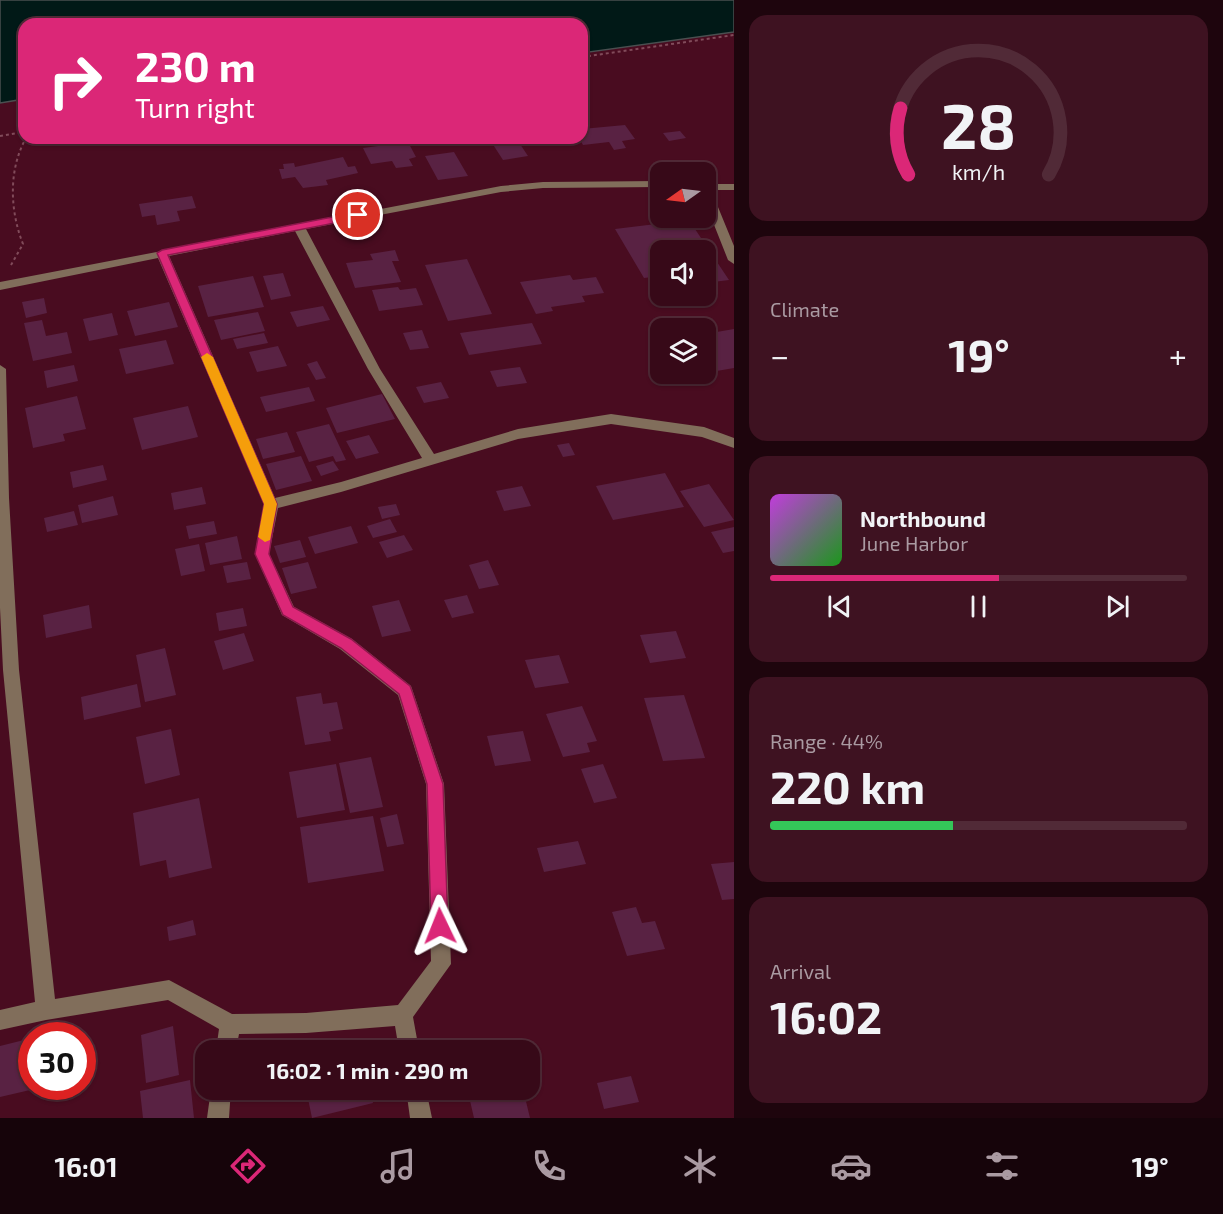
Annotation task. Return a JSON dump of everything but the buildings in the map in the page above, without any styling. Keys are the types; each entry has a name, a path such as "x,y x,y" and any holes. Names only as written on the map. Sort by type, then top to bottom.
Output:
{"street":[{"path":"0,286 501,189 543,185 650,184"},
{"path":"716,188 734,188"},
{"path":"716,215 734,260"},
{"path":"299,227 374,369 430,460"},
{"path":"162,253 271,504 262,554 288,611 346,644 405,691 435,784 441,964 403,1015 407,1040"},
{"path":"0,369 3,560 11,670 46,1010"},
{"path":"271,504 341,487 518,434 611,419 704,432 734,443"},
{"path":"0,1020 46,1010 169,990 230,1024 306,1023 403,1015"},
{"path":"228,1040 230,1024"},
{"path":"218,1118 220,1100"},
{"path":"418,1100 421,1118"}],"path":[{"path":"588,56 734,35"},
{"path":"0,136 18,133"},
{"path":"6,274 23,244 15,226 11,202 16,175 16,156 23,144"}],"water":[{"path":"0,0 734,0 734,32 588,52 588,18 18,18 18,100 0,103"}],"slow traffic":[{"path":"207,357 271,504 265,537"}],"route":[{"path":"358,215 162,253 271,504 262,554 288,611 346,644 405,691 435,784 440,926"}]}
